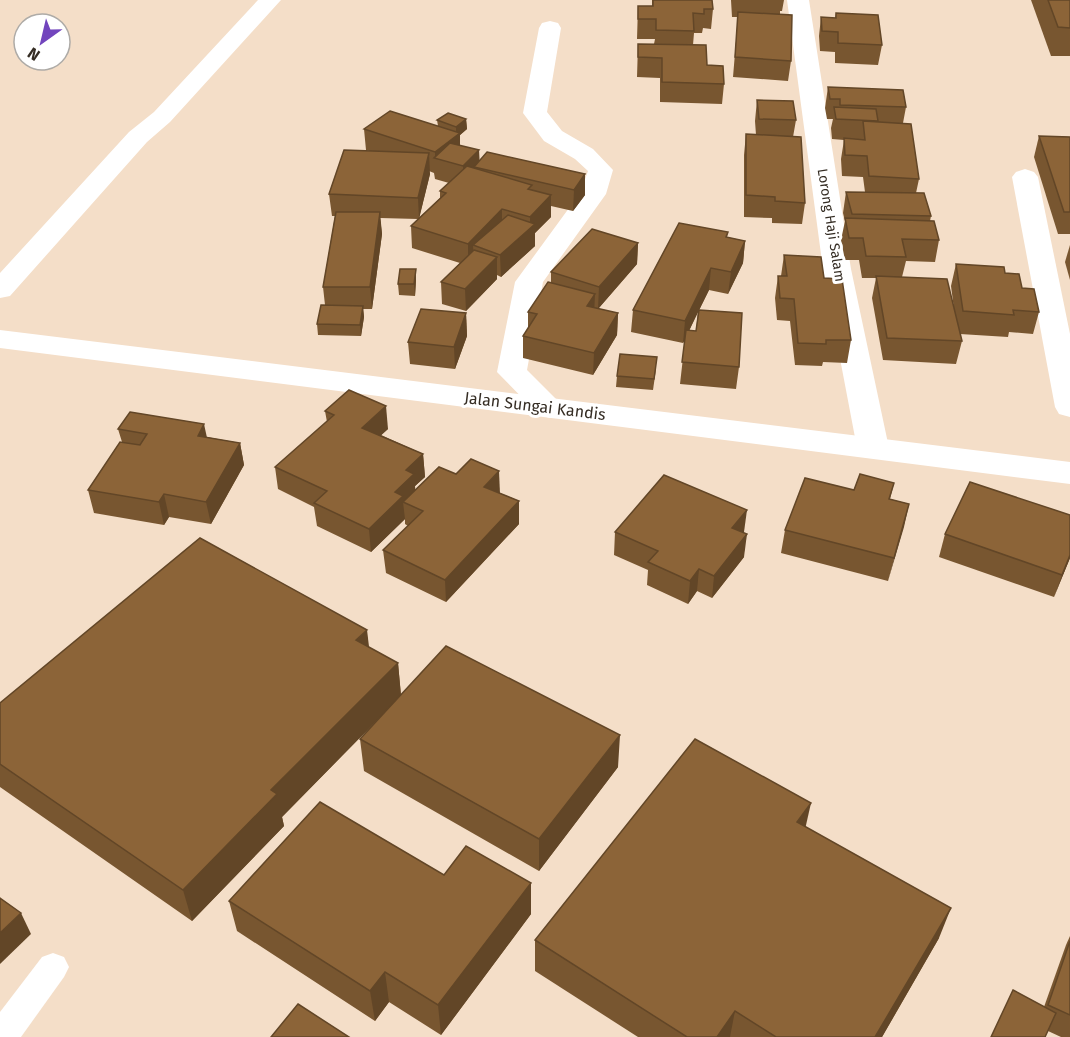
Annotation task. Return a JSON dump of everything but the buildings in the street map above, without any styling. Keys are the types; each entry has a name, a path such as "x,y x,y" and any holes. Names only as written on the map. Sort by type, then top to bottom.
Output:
{"street":[{"path":"0,290 138,137 162,117 270,0"},
{"name":"Lorong Haji Salam","path":"798,0 837,269 873,448"},
{"path":"550,28 535,113 553,136 584,154 601,170 593,194 529,282 512,372 550,408"},
{"path":"1024,177 1070,407"},
{"name":"Jalan Sungai Kandis","path":"0,339 1070,473"}],"lane":[{"path":"1,1037 53,967"}]}
